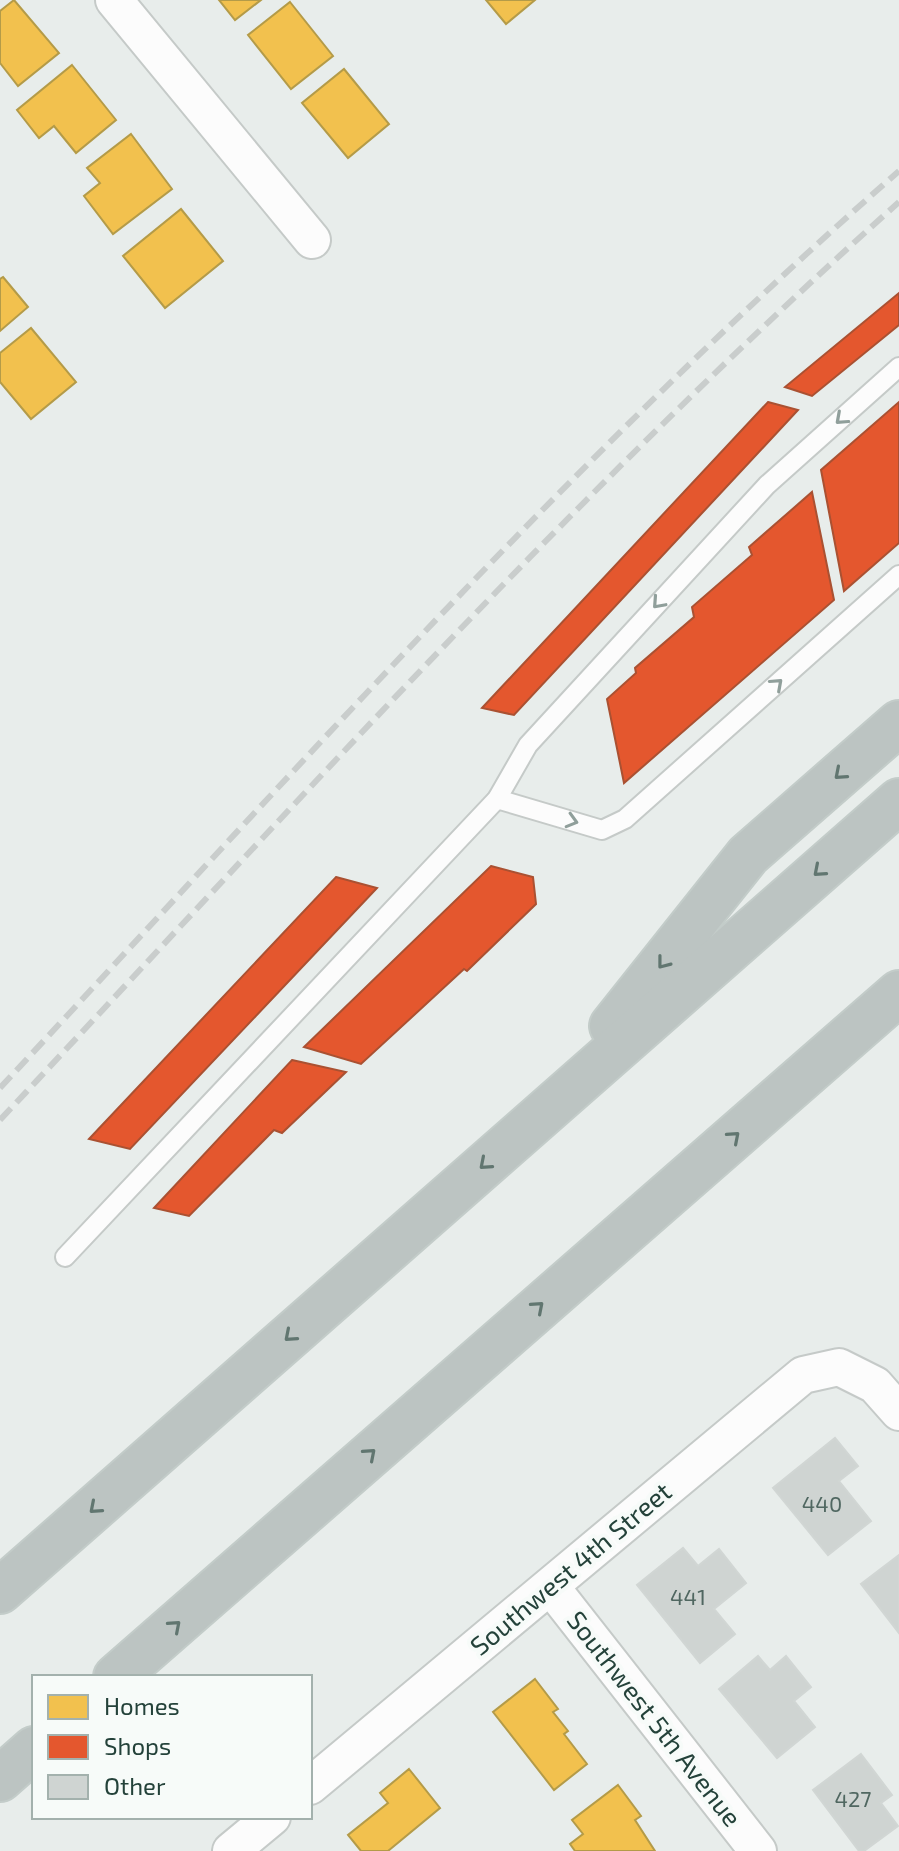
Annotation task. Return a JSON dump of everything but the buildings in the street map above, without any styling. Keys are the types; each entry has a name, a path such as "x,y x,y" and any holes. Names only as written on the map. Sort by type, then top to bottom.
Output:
{"highway":[{"path":"544,1113 748,855 899,723"},
{"path":"0,1591 899,801"},
{"path":"118,1675 899,993"},
{"path":"850,1036 899,1016"},
{"path":"0,1779 32,1751"}],"street":[{"path":"114,0 312,240"},
{"name":"Southwest 4th Street","path":"312,1784 803,1375 839,1367 875,1385 899,1412"},
{"name":"Southwest 5th Avenue","path":"551,1587 758,1851"}],"lane":[{"path":"65,1257 497,799 528,745 746,508 899,367"},
{"path":"497,799 602,830 625,819 899,575"}],"railway":[{"path":"0,1088 327,735 550,503 664,389 899,171"},
{"path":"0,1120 329,767 551,536 665,422 899,202"}]}
